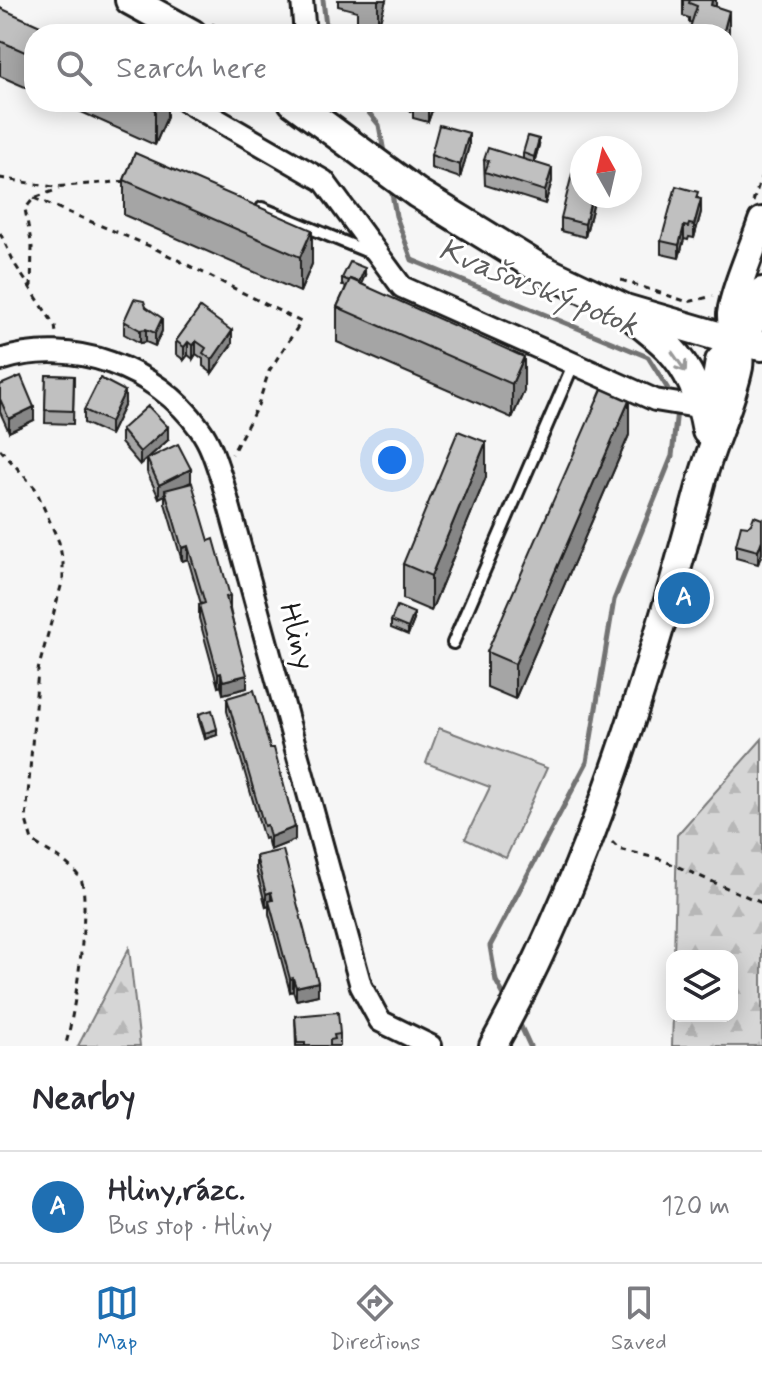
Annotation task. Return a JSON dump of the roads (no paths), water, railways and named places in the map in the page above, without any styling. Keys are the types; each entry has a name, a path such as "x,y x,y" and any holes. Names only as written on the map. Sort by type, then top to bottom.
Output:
{"main road":[{"path":"130,0 174,24"},
{"path":"319,113 417,193 539,268 625,309 750,344"},
{"path":"625,309 670,350 690,377 705,420"}],"street":[{"path":"302,0 303,24"},
{"path":"204,112 324,181 402,287 573,365 705,420"},
{"path":"750,344 731,315 762,221"},
{"path":"493,1046 513,1010 596,825 670,599 703,476 740,364 750,344 762,291"},
{"path":"703,476 705,420 719,361 750,344"},
{"name":"Hliny","path":"0,360 27,353 60,352 117,365 176,402 201,431 222,480 361,986 380,1021 431,1046"}],"lane":[{"path":"250,203 377,256"},
{"path":"453,643 573,365"}],"waterway":[{"name":"Kvašovský potok","path":"323,0 326,24"},
{"name":"Kvašovský potok","path":"368,112 379,125 385,158"},
{"name":"Kvašovský potok","path":"391,188 396,216 412,260 648,357 673,397"},
{"name":"Kvašovský potok","path":"506,999 496,981 490,946 587,762 614,600 672,456 677,410"},
{"name":"Kvašovský potok","path":"517,1018 530,1046"}],"place":[{"name":"Hliny,rázc.","path":"684,598"}]}
